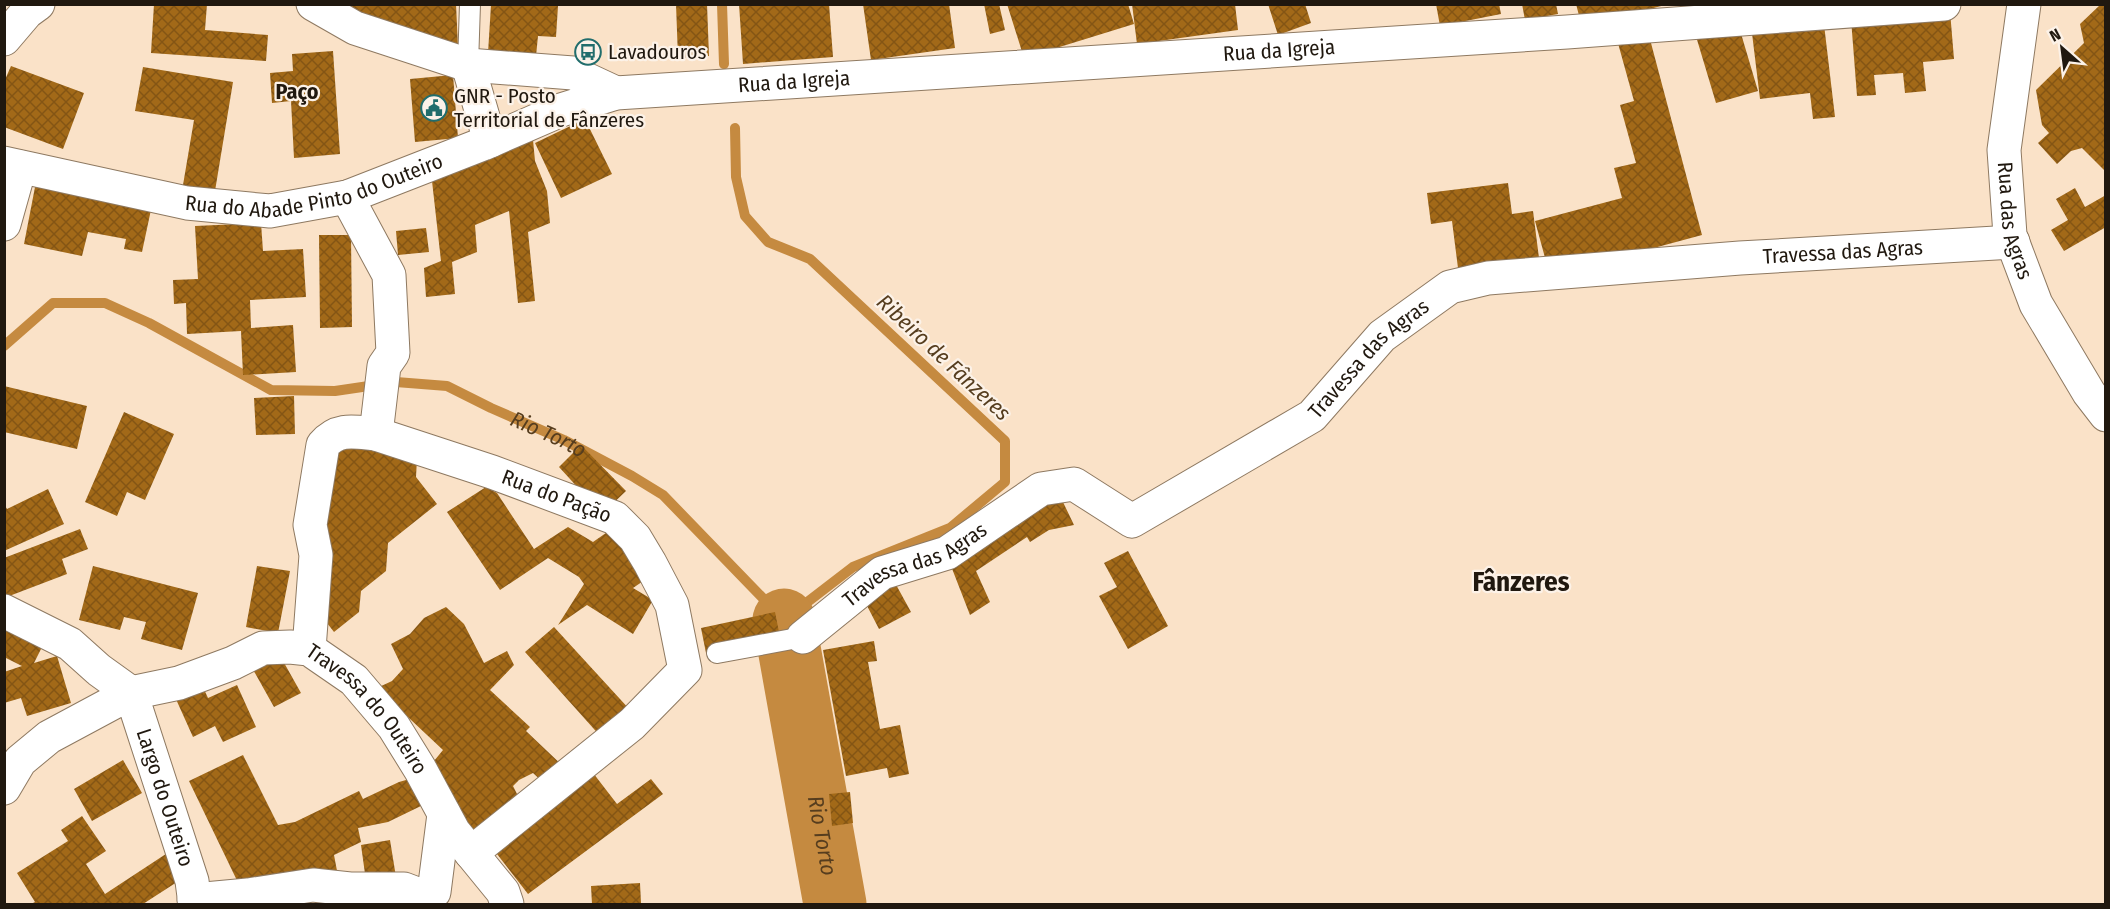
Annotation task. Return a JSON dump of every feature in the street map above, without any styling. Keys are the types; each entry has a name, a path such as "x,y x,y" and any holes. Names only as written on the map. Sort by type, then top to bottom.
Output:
{"street":[{"path":"313,4 355,28 468,65 573,73 616,93"},
{"name":"Rua da Igreja","path":"616,93 1567,32 1944,4"},
{"name":"Rua das Agras","path":"2025,4 2004,150 2010,235 2036,304 2089,393 2106,415"},
{"path":"4,39 29,7"},
{"path":"468,65 490,141"},
{"name":"Rua do Abade Pinto do Outeiro","path":"12,165 187,203 270,211 347,197 490,141 561,110 616,93"},
{"path":"4,224 12,165"},
{"path":"347,197 389,275 386,370 376,434"},
{"name":"Travessa das Agras","path":"787,639 882,573 947,553 1041,489 1074,484 1132,521 1312,416 1382,336 1450,287 1488,278 1751,257 2013,242"},
{"name":"Rua do Pação","path":"309,649 316,555 310,525 323,445 330,436 346,432 376,434 492,472 615,518 635,538 672,605 684,670 632,724 471,854"},
{"path":"4,611 70,644 99,670 131,693"},
{"name":"Travessa do Outeiro","path":"4,788 20,761 49,737 131,693 179,683 233,663 263,648 309,649 354,680 394,727 454,832 503,892 507,904"},
{"name":"Largo do Outeiro","path":"131,693 192,881 194,902"},
{"path":"194,902 313,885 350,889 404,889 425,897 434,892 444,814"}],"lane":[{"path":"468,65 470,4"},
{"path":"717,653 787,639"}],"building":[{"path":"154,4 207,4 205,30 268,35 266,61 151,53"},
{"path":"343,4 456,4 458,47 437,48"},
{"path":"676,4 707,4 709,56 678,58"},
{"path":"739,4 829,4 833,57 743,64"},
{"path":"863,4 949,4 955,48 871,60"},
{"path":"984,4 999,4 1005,30 990,34"},
{"path":"1007,4 1128,4 1134,24 1024,58"},
{"path":"1132,4 1235,4 1238,30 1137,44"},
{"path":"1268,4 1305,4 1311,23 1278,35"},
{"path":"1436,4 1499,4 1501,14 1440,26"},
{"path":"1522,4 1556,4 1558,14 1525,20"},
{"path":"1576,4 1664,4 1665,5 1582,27"},
{"path":"2106,4 2106,172 2082,148 2071,151 2057,164 2038,143 2049,133 2042,125 2036,90 2084,43 2080,24 2100,5"},
{"path":"491,5 558,6 556,37 538,36 536,56 488,53"},
{"path":"1950,11 1954,59 1923,62 1926,91 1905,93 1903,73 1874,75 1876,95 1857,96 1851,19"},
{"path":"1823,16 1835,117 1813,119 1810,93 1760,99 1751,25"},
{"path":"1737,20 1758,91 1716,103 1695,33"},
{"path":"1647,28 1702,235 1550,276 1535,221 1622,198 1614,168 1636,163 1620,105 1634,101 1616,36"},
{"path":"333,51 340,154 294,158 291,101 272,103 270,73 293,71 292,54"},
{"path":"11,66 84,93 63,149 4,127 4,82"},
{"path":"143,67 233,82 215,191 183,185 194,120 135,111"},
{"name":"GNR - Posto Territorial de Fânzeres","path":"453,75 458,138 415,142 410,79"},
{"path":"585,119 612,174 561,198 535,143"},
{"path":"533,140 535,161 547,191 550,223 528,232 535,301 518,303 509,211 475,225 477,252 452,262 455,294 426,297 424,268 441,261 432,181"},
{"path":"36,182 152,205 142,252 124,249 126,239 88,232 82,256 24,244"},
{"path":"1508,183 1512,214 1533,211 1539,258 1458,268 1452,221 1431,224 1427,193"},
{"path":"2075,188 2085,207 2106,195 2106,227 2064,251 2051,230 2068,220 2056,199"},
{"path":"261,223 263,251 303,249 306,297 250,300 251,328 293,325 296,372 243,375 241,331 187,334 186,303 174,304 173,280 198,279 195,226"},
{"path":"426,228 429,252 398,255 396,231"},
{"path":"319,235 351,235 352,327 320,328"},
{"path":"4,386 87,406 77,449 4,432"},
{"path":"294,396 295,434 256,435 254,398"},
{"path":"124,412 174,434 145,500 127,492 117,516 85,502"},
{"path":"418,440 416,477 437,504 388,543 386,571 361,591 359,612 334,632 320,614 326,446"},
{"path":"581,445 626,491 602,514 559,467"},
{"path":"486,487 497,493 534,549 568,527 593,542 616,526 649,577 633,588 653,600 633,634 587,605 558,625 584,584 579,577 548,558 500,590 447,512"},
{"path":"48,489 64,524 4,551 4,504 7,509"},
{"path":"1062,500 1074,525 1049,530 1030,542 1027,537 976,571 990,602 970,615 951,566 1037,505"},
{"path":"80,529 88,549 62,559 67,574 4,598 4,558"},
{"path":"1128,551 1168,626 1128,649 1099,596 1117,587 1104,563"},
{"path":"93,566 198,593 182,650 141,639 146,622 124,617 120,630 79,620"},
{"path":"257,566 290,571 278,633 246,627"},
{"path":"894,581 911,612 879,629 863,598"},
{"path":"446,607 464,624 484,663 507,651 514,665 490,690 530,727 526,731 566,769 548,787 533,773 519,780 513,786 524,808 472,835 434,761 443,750 377,688 392,681 403,669 391,644 410,634 424,618"},
{"path":"775,612 780,637 706,653 701,628"},
{"path":"4,626 42,647 34,663 57,656 71,703 27,716 21,698 4,703 4,672 22,666 4,657"},
{"path":"554,627 631,711 602,738 525,652"},
{"path":"874,641 877,661 868,662 880,729 900,725 909,774 889,778 887,768 846,776 823,650"},
{"path":"278,652 301,693 274,707 251,666"},
{"path":"202,685 208,698 237,685 256,727 223,742 215,726 193,737 175,697"},
{"path":"243,755 278,825 295,822 359,791 363,799 413,778 423,805 388,822 358,828 361,842 334,855 338,876 244,895 189,781"},
{"path":"123,760 142,793 92,821 74,789"},
{"path":"590,769 617,804 651,779 663,794 528,894 490,845"},
{"path":"850,792 853,823 832,826 829,794"},
{"path":"82,816 106,851 86,864 105,894 175,848 191,873 143,904 31,904 35,902 17,873 68,841 61,830"},
{"path":"390,840 396,877 366,881 361,845"},
{"path":"640,883 641,903 592,904 591,886"}],"waterway":[{"name":"Ribeiro de Fânzeres","path":"722,4 724,64"},
{"name":"Rio Torto","path":"4,346 53,303 105,303 149,323 271,390 335,391 396,382 447,386 564,440 663,495 784,620 853,567 950,528 1005,482 1005,441 810,259 768,242 745,216 736,177 735,128"},
{"name":"Rio Torto","path":"784,620 835,904"}],"place":[{"name":"Lavadouros","path":"588,52"},
{"name":"GNR - Posto Territorial de Fânzeres","path":"434,108"}],"district":[{"name":"Paço","path":"297,91"},
{"name":"Fânzeres","path":"1521,582"}]}
